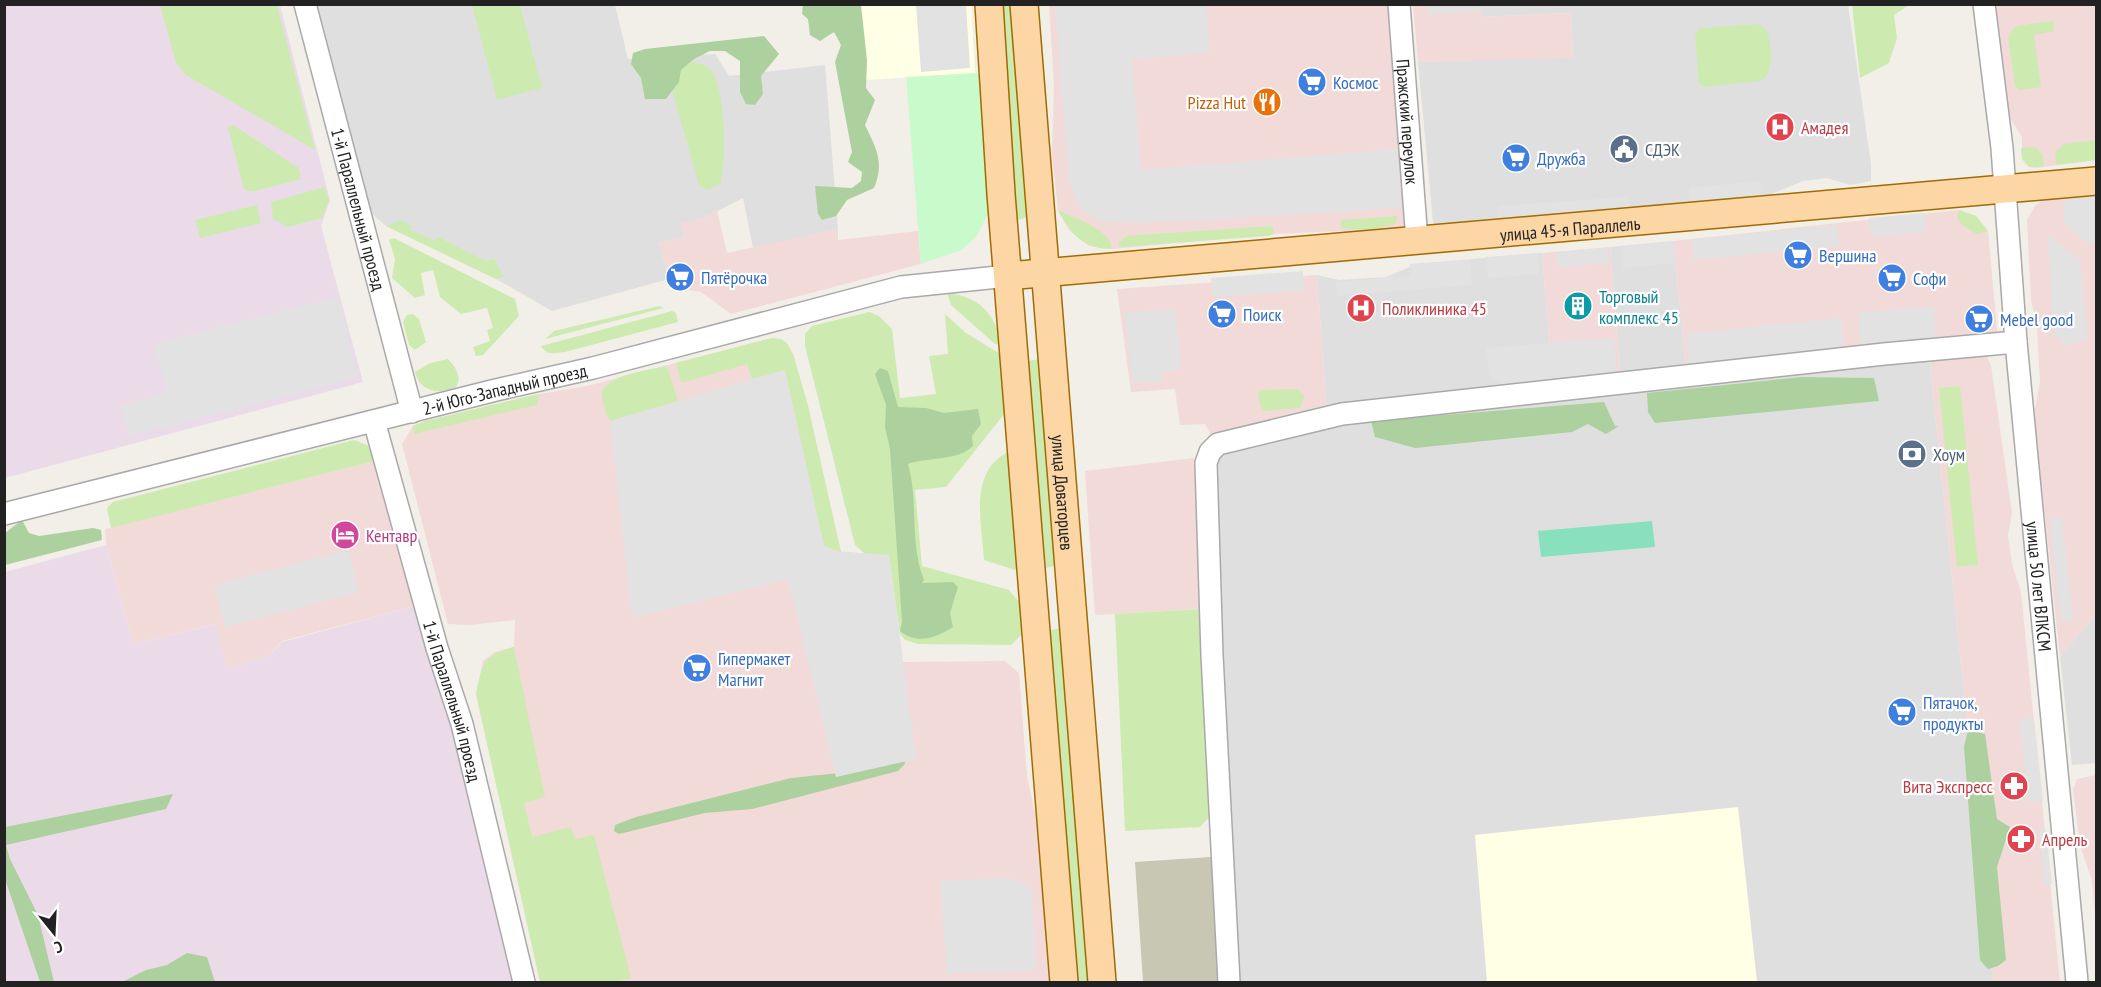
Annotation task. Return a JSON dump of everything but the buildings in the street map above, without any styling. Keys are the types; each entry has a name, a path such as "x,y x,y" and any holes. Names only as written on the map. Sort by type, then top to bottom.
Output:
{"main road":[{"name":"улица Доваторцев","path":"989,4 1008,276 1064,982"},
{"name":"улица Доваторцев","path":"1024,4 1102,982"},
{"name":"улица 45-я Параллель","path":"1008,276 1417,241 1472,239 2097,181"}],"street":[{"name":"1-й Параллельный проезд","path":"304,4 412,412"},
{"name":"Пражский переулок","path":"1399,4 1417,241"},
{"name":"улица 50 лет ВЛКСМ","path":"1984,4 2005,191 2016,342 2077,982"},
{"name":"2-й Юго-Западный проезд","path":"4,514 512,386 594,368 902,287 1008,276"},
{"path":"1229,982 1212,655 1206,463 1210,452 1218,444 1342,414 1884,354 2016,342"},
{"name":"1-й Параллельный проезд","path":"374,421 437,648 462,724 524,982"}],"shaded area":[{"path":"2013,4 2096,5 2096,160 2036,168 2029,167 2022,159 2022,137 2009,117 1994,7"},
{"path":"5,5 280,5 330,200 321,226 363,382 5,478"},
{"path":"312,5 615,5 628,59 715,54 729,76 825,65 838,229 753,248 743,198 710,215 681,224 684,237 659,243 669,279 552,311 496,279 386,226 371,213"},
{"path":"858,5 971,5 975,73 865,80"},
{"path":"916,5 966,5 970,68 921,72"},
{"path":"1049,5 1392,5 1406,224 1402,229 1354,235 1341,231 1274,234 1112,249 1089,246 1069,230 1058,210 1052,155 1054,84"},
{"path":"1055,5 1206,5 1210,53 1132,59 1141,170 1398,149 1401,208 1140,223 1103,222 1091,215 1080,207 1069,180"},
{"path":"1413,5 1480,5 1482,17 1571,13 1573,58 1418,62"},
{"path":"1427,5 1480,5 1481,10 1428,15"},
{"path":"1480,5 1848,5 1871,164 1871,181 1850,185 1827,178 1803,181 1767,196 1438,227 1433,222 1418,62 1573,57 1571,13 1481,17"},
{"path":"1760,181 1761,195 1690,202 1689,188"},
{"path":"2096,192 2096,614 2060,657 2034,415 2040,382 2037,329 2031,299 2027,220 2035,206 2044,198"},
{"path":"2096,196 2096,243 2087,243 2065,224 2063,202 2067,199"},
{"path":"1629,197 1630,208 1498,219 1500,206"},
{"path":"717,210 727,253 838,229 838,240 918,231 921,264 731,314 701,292 671,287 659,243 684,237 680,224 710,215"},
{"path":"1959,210 1976,216 1988,231 1998,340 1687,374 1673,241"},
{"path":"1925,213 1927,232 1876,236 1871,231 1869,218"},
{"path":"1837,225 1839,246 1694,260 1691,239"},
{"path":"2048,235 2080,260 2087,341 2065,346 2053,334"},
{"path":"1673,241 1687,374 1621,381 1610,247"},
{"path":"1672,242 1674,263 1623,268 1621,247"},
{"path":"1610,247 1621,381 1553,386 1542,253"},
{"path":"1608,248 1609,263 1558,267 1557,252"},
{"path":"1537,253 1539,274 1488,278 1486,257"},
{"path":"1542,253 1553,386 1327,415 1317,275 1339,280 1386,277 1426,263"},
{"path":"1470,260 1472,285 1337,296 1336,282 1411,276 1410,264"},
{"path":"1303,271 1304,290 1213,297 1211,278"},
{"path":"1317,275 1327,415 1213,439 1205,424 1180,425 1175,389 1131,392 1117,289"},
{"path":"338,297 358,377 129,436 121,405 167,393 155,344"},
{"path":"1934,307 1936,344 1860,350 1858,313"},
{"path":"1175,310 1181,369 1164,372 1161,382 1133,383 1125,312"},
{"path":"1841,318 1844,353 1689,369 1686,334"},
{"path":"772,338 781,339 787,343 793,354 808,406 841,552 889,555 903,662 1005,661 1019,673 1027,776 1041,842 1052,982 540,982 476,694 483,661 495,652 514,647 515,620 470,625 448,624 402,444 413,426 425,421 539,394 587,386"},
{"path":"1614,338 1617,379 1506,388 1489,375 1486,348"},
{"path":"1929,355 1994,982 1237,982 1210,468 1223,447 1354,417"},
{"path":"1929,355 1986,355 1991,365 2012,513 2008,535 2012,564 2021,592 2060,982 1994,982"},
{"path":"785,370 824,546 835,551 889,555 916,759 836,777 788,579 632,618 610,421"},
{"path":"1194,458 1203,609 1095,615 1085,471"},
{"path":"378,460 419,605 282,641 270,655 227,669 215,624 133,644 106,545 105,529"},
{"path":"2062,517 2073,621 2061,622 2050,518"},
{"path":"106,545 133,644 216,624 227,669 270,655 282,642 419,605 450,706 516,982 5,982 5,572"},
{"path":"348,550 359,592 225,627 214,585"},
{"path":"2096,614 2096,763 2072,765 2060,657"},
{"path":"2034,718 2043,801 2029,802 2020,719"},
{"path":"2096,775 2096,928 2092,881 2080,845 2073,789 2077,779"},
{"path":"1738,807 1757,982 1487,982 1475,835"},
{"path":"2039,830 2046,830 2052,884 2044,885"},
{"path":"1211,857 1220,982 1143,982 1135,862"},
{"path":"1008,878 1024,883 1032,892 1035,970 947,973 940,881"}],"green space":[{"path":"160,5 277,5 315,150 186,75 176,63"},
{"path":"472,5 520,5 542,88 497,100"},
{"path":"803,5 861,5 867,60 866,88 875,100 865,125 876,148 879,163 874,188 847,200 836,216 822,220 818,214 815,186 852,188 861,181 862,172 848,162 852,152 835,62 841,45 834,32 820,41 810,35 808,19 802,14"},
{"path":"999,5 1012,5 1028,217 1018,220 1015,218"},
{"path":"1852,5 1909,5 1894,15 1897,38 1889,63 1860,78"},
{"path":"2053,21 2054,31 2034,35 2041,87 2019,90 2015,86 2008,37 2016,26"},
{"path":"1759,24 1769,33 1771,59 1769,71 1761,81 1705,87 1699,84 1695,35 1700,28"},
{"path":"764,36 779,54 761,76 763,94 755,105 746,104 740,92 740,61 725,51 710,51 694,59 681,70 679,82 666,99 645,99 641,78 631,64 633,53 645,49"},
{"path":"683,61 701,64 710,69 715,78 722,107 724,159 722,173 720,184 707,190 699,185 670,83"},
{"path":"980,73 988,214 976,237 961,250 921,264 906,77"},
{"path":"233,125 299,168 301,179 251,192 244,189 228,128"},
{"path":"2096,140 2096,160 2056,165 2055,152 2064,144"},
{"path":"2035,147 2043,155 2044,167 2029,167 2022,159 2021,148"},
{"path":"325,187 329,200 322,218 288,227 273,219 271,202"},
{"path":"257,205 261,223 200,238 195,220"},
{"path":"1058,210 1099,230 1110,242 1112,249 1094,247 1079,238 1067,226"},
{"path":"1959,210 1976,216 1988,231 1976,234 1961,224 1957,218"},
{"path":"1397,216 1396,223 1383,227 1361,230 1341,227 1341,220"},
{"path":"401,220 411,226 410,230 435,241 438,237 486,261 494,259 504,277 496,279 386,226"},
{"path":"1272,226 1274,234 1268,236 1119,247 1119,243 1126,236"},
{"path":"394,238 515,299 519,316 483,355 476,356 473,347 490,341 487,330 493,328 487,308 461,314 440,297 433,270 421,273 425,295 415,298 392,278 395,259 389,240"},
{"path":"947,293 968,298 984,308 995,324 1001,345 995,344 951,305"},
{"path":"659,306 664,308 545,339 554,331"},
{"path":"672,311 676,313 678,322 565,352 548,353 541,346"},
{"path":"869,312 879,316 892,329 900,398 936,394 929,356 948,354 945,314 966,333 1002,355 1005,413 946,487 915,490 922,566 1009,590 1020,603 1021,635 1011,645 918,644 905,640 900,634 889,556 865,554 855,545 805,346 805,334 812,326"},
{"path":"413,314 419,319 426,342 415,350 409,345 403,322 407,315"},
{"path":"772,338 781,339 787,343 793,354 808,406 841,552 824,546 785,370 752,379 747,364 681,383 676,363"},
{"path":"448,359 458,373 455,388 442,391 430,390 417,379 415,372 430,363"},
{"path":"1039,359 1057,565 1046,568 1028,361"},
{"path":"667,366 678,401 610,421 602,397 609,383 627,375"},
{"path":"880,368 888,371 898,407 926,408 944,413 978,409 981,424 972,436 973,446 967,451 908,464 913,493 917,552 924,580 922,583 953,582 958,587 950,613 953,627 933,637 913,638 900,631 902,622 890,449 885,427 886,405 875,374"},
{"path":"1801,377 1874,378 1879,401 1655,423 1648,412 1647,393"},
{"path":"1960,386 1978,565 1957,567 1939,388"},
{"path":"1297,389 1305,396 1300,408 1265,411 1261,408 1258,394 1262,390"},
{"path":"539,394 537,405 414,434 413,426 425,421"},
{"path":"1604,402 1615,426 1619,426 1606,434 1588,424 1572,432 1415,448 1375,437 1371,421"},
{"path":"354,440 367,445 378,460 111,528 107,508 113,502"},
{"path":"1008,452 1022,568 1015,570 984,560 980,515 982,485 987,472 995,461"},
{"path":"22,520 29,533 39,536 93,528 101,530 102,540 5,565 5,533"},
{"path":"1652,521 1655,547 1541,557 1538,531"},
{"path":"1203,609 1211,815 1200,827 1125,831 1115,614"},
{"path":"1061,628 1091,982 1075,982 1048,631"},
{"path":"514,647 545,797 524,803 532,837 571,827 575,839 594,835 631,978 613,982 540,982 476,694 485,662 495,654"},
{"path":"1968,730 1985,734 1997,819 2010,827 1997,867 2006,960 1988,969 1980,960 1964,747"},
{"path":"904,758 905,764 898,771 752,809 705,813 619,834 614,831 615,825 636,817 791,778 839,773"},
{"path":"173,794 166,809 6,845 10,859 38,915 54,982 40,982 5,879 5,827"},
{"path":"187,953 207,957 215,982 122,982 146,970 167,965"}],"place":[{"name":"Космос","path":"1312,82"},
{"name":"Pizza Hut","path":"1267,102"},
{"name":"Амадея","path":"1780,127"},
{"name":"СДЭК","path":"1624,149"},
{"name":"Дружба","path":"1516,158"},
{"name":"Вершина","path":"1798,255"},
{"name":"Пятёрочка","path":"680,277"},
{"name":"Софи","path":"1892,278"},
{"name":"Торговый комплекс 45","path":"1578,306"},
{"name":"Поликлиника 45","path":"1361,308"},
{"name":"Поиск","path":"1222,314"},
{"name":"Mebel good","path":"1979,319"},
{"name":"Хоум","path":"1912,454"},
{"name":"Кентавр","path":"345,535"},
{"name":"Гипермакет Магнит","path":"697,668"},
{"name":"Пятачок, продукты","path":"1902,712"},
{"name":"Вита Экспресс","path":"2014,786"},
{"name":"Апрель","path":"2021,839"}]}
